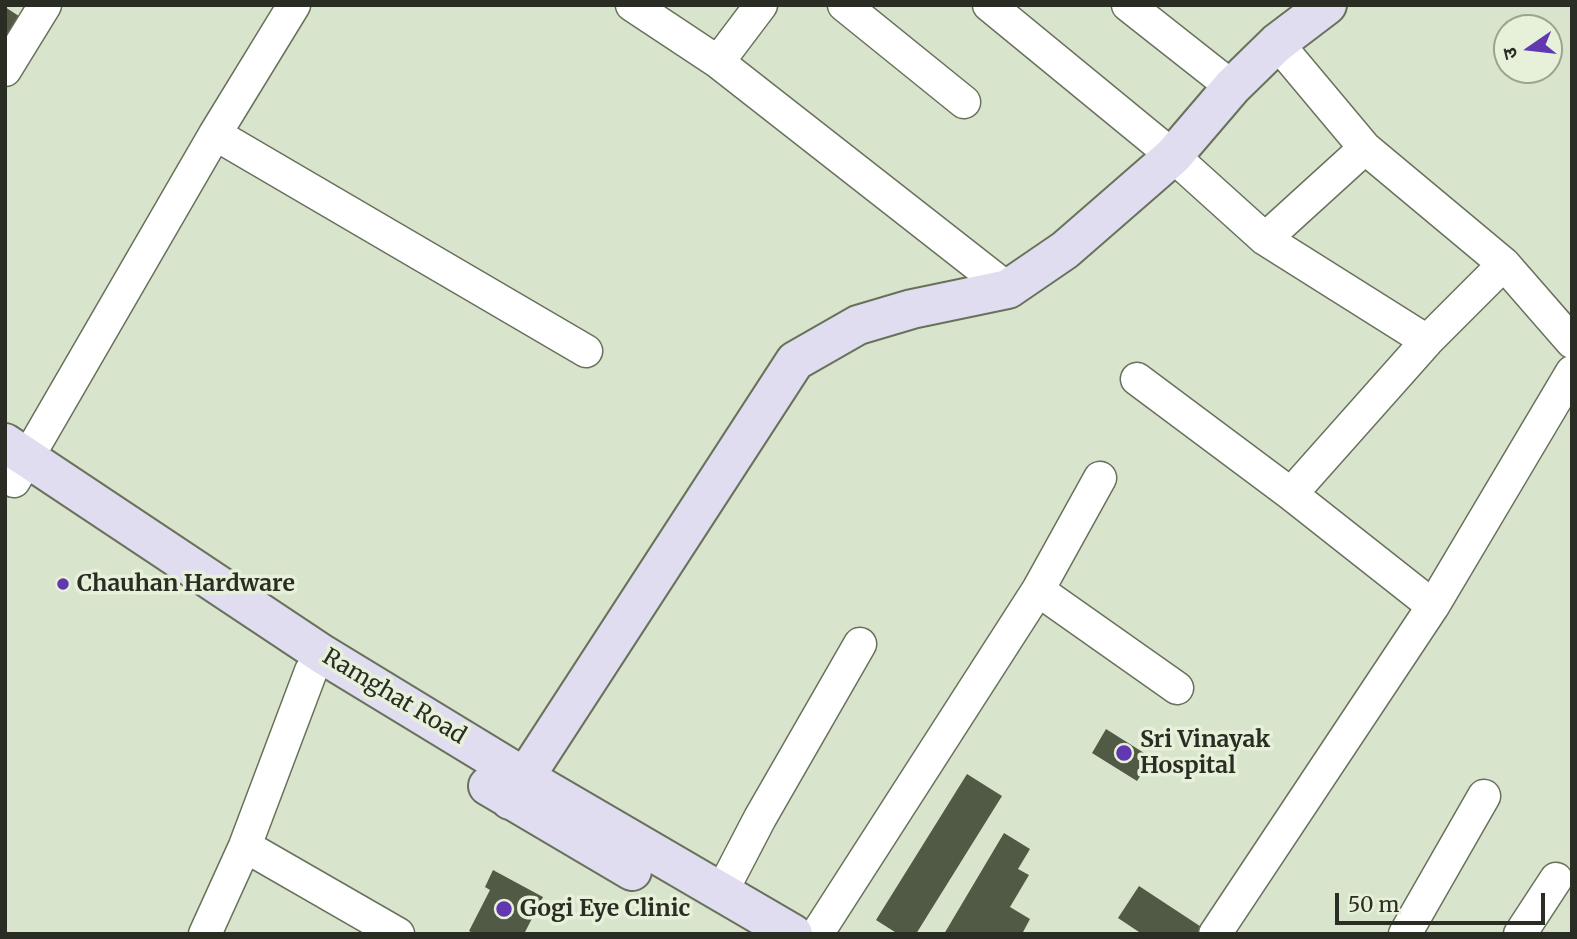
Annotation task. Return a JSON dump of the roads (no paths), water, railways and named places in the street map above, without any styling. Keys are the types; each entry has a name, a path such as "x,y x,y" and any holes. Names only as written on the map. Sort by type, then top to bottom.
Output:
{"main road":[{"path":"517,789 795,361 858,326 912,309 1008,289 1065,250 1173,156 1232,87 1310,10"},
{"name":"Ramghat Road","path":"13,464 311,671 517,789 721,893 793,934"},
{"name":"Ramghat Road","path":"13,464 322,654 517,789 740,934"}],"street":[{"path":"5,70 45,5"},
{"path":"13,464 294,5"},
{"path":"632,5 718,62 1008,289"},
{"path":"718,62 761,5"},
{"path":"844,5 964,102"},
{"path":"989,5 1173,156 1265,239 1427,341"},
{"path":"1128,5 1232,87"},
{"path":"1277,43 1365,148 1504,264 1572,342"},
{"path":"215,134 586,351"},
{"path":"1265,239 1365,148"},
{"path":"1291,494 1427,341 1504,264"},
{"path":"1215,934 1433,606 1572,372"},
{"path":"1136,379 1291,494 1433,606"},
{"path":"817,934 1038,590 1100,478"},
{"path":"1038,590 1177,688"},
{"path":"721,893 760,817 860,644"},
{"path":"205,934 245,846 311,671"},
{"path":"1405,934 1484,796"},
{"path":"245,846 398,934"},
{"path":"1520,934 1556,879"}],"place":[{"name":"Chauhan Hardware","path":"63,584"},
{"name":"Sri Vinayak Hospital","path":"1124,753"},
{"name":"Gogi Eye Clinic","path":"504,909"}]}
